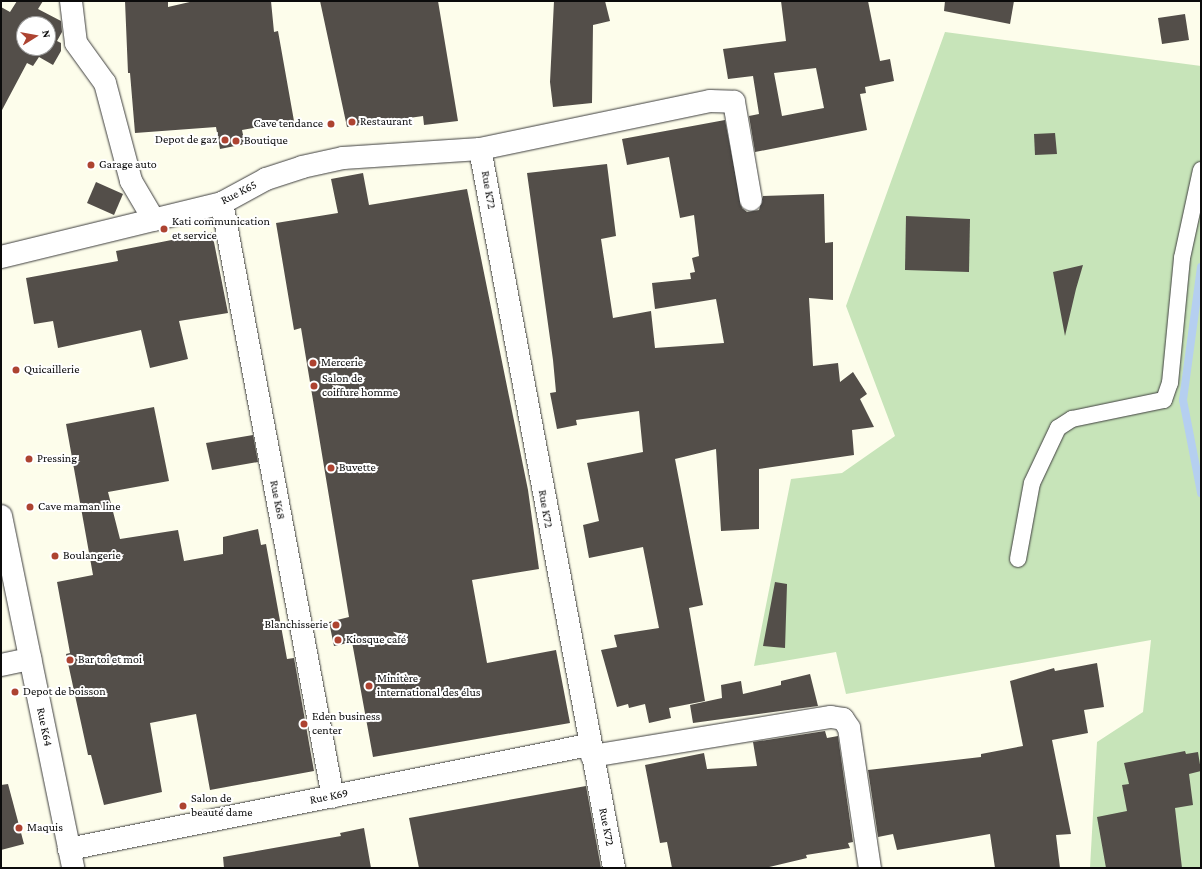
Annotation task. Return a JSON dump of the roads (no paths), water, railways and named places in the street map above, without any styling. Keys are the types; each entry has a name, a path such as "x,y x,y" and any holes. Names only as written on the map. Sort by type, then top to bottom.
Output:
{"street":[{"path":"71,1 76,43 105,84 131,181 154,220"},
{"name":"Rue K65","path":"1,257 222,203 266,179 302,167 343,158 480,149 682,105 734,102 751,200"},
{"name":"Rue K72","path":"480,149 590,751 614,868"},
{"name":"Rue K68","path":"222,203 333,797"},
{"name":"Rue K64","path":"1,516 71,858"},
{"path":"1,665 30,659"},
{"name":"Rue K69","path":"71,858 333,797 590,751 831,717 843,719 849,728 870,868"}],"lane":[{"path":"1018,559 1032,483 1058,428 1072,419 1164,400 1170,383 1182,258 1201,170"}],"waterway":[{"path":"1201,267 1183,400 1201,493"}],"place":[{"name":"Restaurant","path":"352,122"},
{"name":"Cave tendance","path":"331,124"},
{"name":"Depot de gaz","path":"225,140"},
{"name":"Boutique","path":"236,141"},
{"name":"Garage auto","path":"91,165"},
{"name":"Kati communication et service","path":"164,229"},
{"name":"Mercerie","path":"313,363"},
{"name":"Quicaillerie","path":"16,370"},
{"name":"Salon de coiffure homme","path":"314,386"},
{"name":"Pressing","path":"29,459"},
{"name":"Buvette","path":"331,468"},
{"name":"Cave maman line","path":"30,507"},
{"name":"Boulangerie","path":"55,556"},
{"name":"Blanchisserie","path":"336,625"},
{"name":"Kiosque café","path":"338,640"},
{"name":"Bar toi et moi","path":"70,660"},
{"name":"Minitère international des élus","path":"369,686"},
{"name":"Depot de boisson","path":"15,692"},
{"name":"Eden business center","path":"304,724"},
{"name":"Salon de beauté dame","path":"183,806"},
{"name":"Maquis","path":"19,828"}]}
